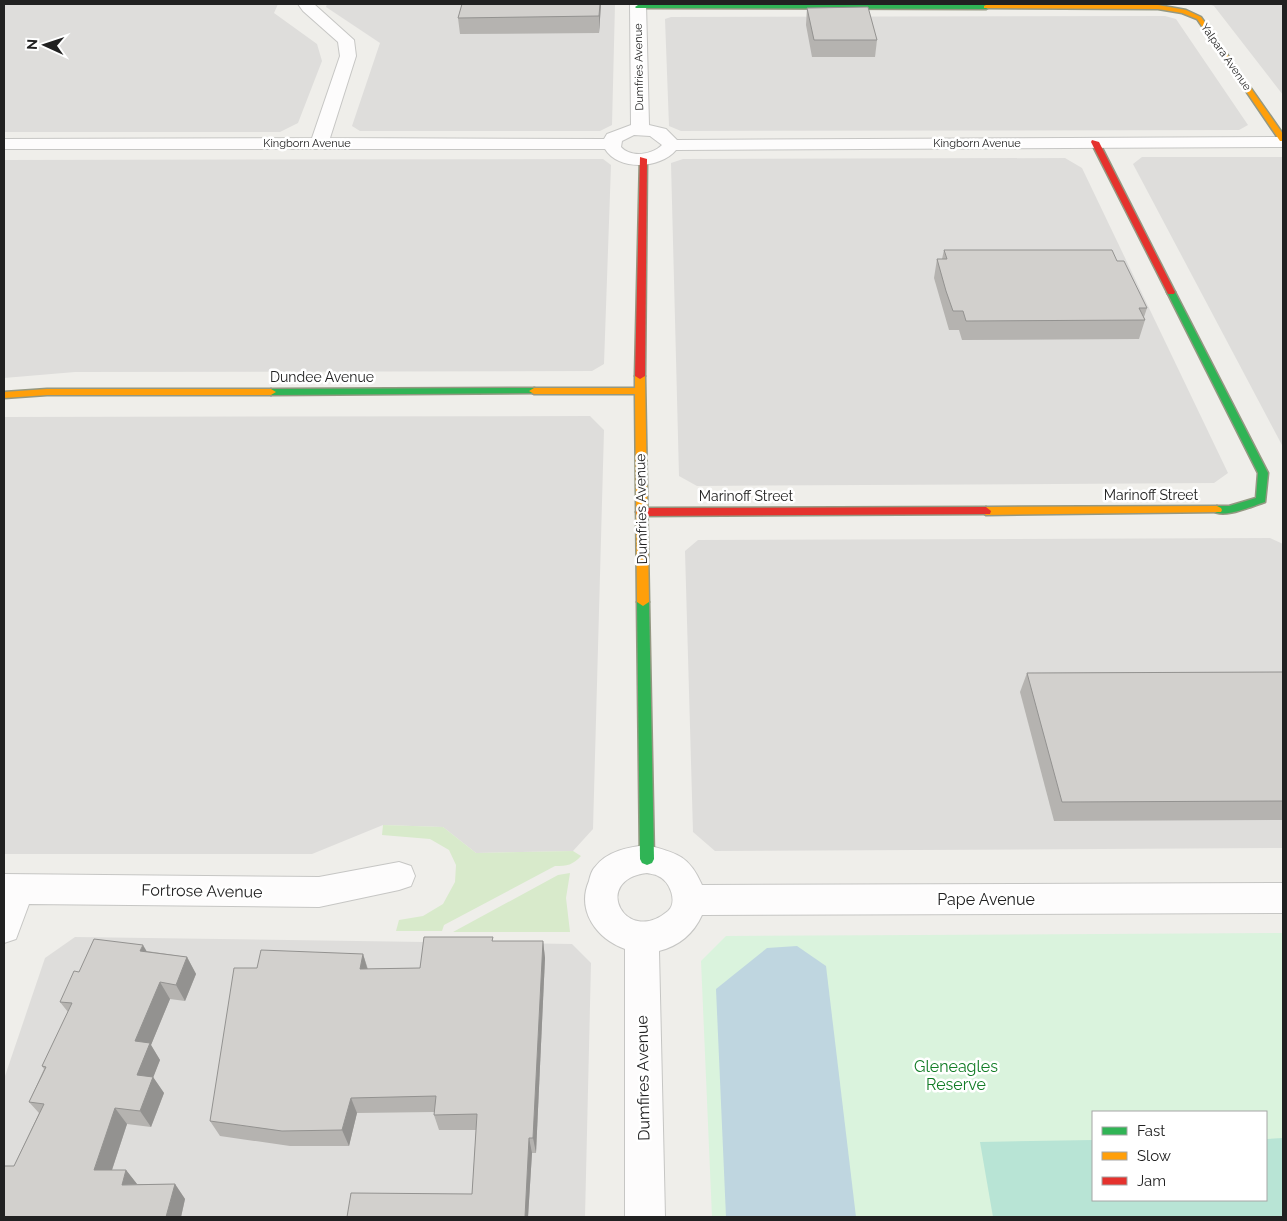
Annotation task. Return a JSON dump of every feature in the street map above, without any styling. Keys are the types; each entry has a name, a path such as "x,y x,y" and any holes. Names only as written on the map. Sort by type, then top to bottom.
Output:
{"street":[{"path":"306,4 321,20 346,40 348,46 348,56 319,143"},
{"name":"Dumfries Avenue","path":"638,5 640,130"},
{"name":"Yalpara Avenue","path":"638,5 1158,7 1183,10 1199,18 1283,140"},
{"path":"640,130 663,135 668,138 670,145 660,155 643,159 617,154 610,144 613,138 620,133 640,130"},
{"name":"Kingborn Avenue","path":"670,145 1283,140"},
{"name":"Marinoff Street","path":"641,512 1229,510 1262,500 1263,474 1095,142"},
{"name":"Kingborn Avenue","path":"4,144 610,144"},
{"name":"Dumfries Avenue","path":"643,159 640,391 647,859"},
{"name":"Dundee Avenue","path":"4,395 47,392 640,391"},
{"path":"647,859 669,865 684,880 689,900 682,920 666,935 642,939 620,932 604,916 599,896 607,876 625,863 647,859"},
{"name":"Fortrose Avenue","path":"11,889 319,892 399,876"},
{"path":"4,928 11,889"},
{"name":"Pape Avenue","path":"689,900 1283,898"},
{"name":"Dumfires Avenue","path":"642,939 645,1217"}],"shaded area":[{"path":"4,4 278,4 274,13 317,44 322,61 298,123 280,132 4,132"},
{"path":"327,4 615,4 612,125 600,131 360,131 352,126 380,43 326,7"},
{"path":"1208,4 1283,4 1283,95 1214,6"},
{"path":"1165,16 1176,19 1248,125 1239,130 681,131 669,126 665,19 671,17"},
{"path":"1142,157 1283,157 1283,447 1133,164"},
{"path":"1065,158 1082,168 1228,473 1214,483 697,486 679,476 671,163 683,159"},
{"path":"603,159 611,165 604,364 592,371 75,372 4,378 4,160"},
{"path":"590,416 604,430 593,829 573,851 476,853 443,827 383,825 312,854 4,854 4,417"},
{"path":"1270,538 1283,544 1283,848 715,851 693,832 685,551 698,540"},
{"path":"75,937 572,944 591,963 585,1217 4,1217 4,1079 45,958"}],"green space":[{"path":"383,825 443,827 476,853 573,851 581,856 570,864 555,866 444,925 442,931 396,931 399,920 423,916 443,904 455,882 456,865 449,850 430,839 382,835"},
{"path":"570,873 566,898 570,932 453,932 558,875"},
{"name":"Gleneagles Reserve","path":"1283,933 1283,1217 712,1217 701,961 726,936"},
{"path":"1283,1138 1283,1217 993,1217 980,1142 1092,1140 1092,1201 1267,1201 1267,1139"}],"water":[{"path":"797,946 826,966 856,1217 726,1217 716,989 767,948"}],"building":[{"path":"462,4 600,4 599,16 458,18"},
{"path":"868,7 877,40 814,40 807,8"},
{"path":"944,250 1112,250 1117,261 1124,261 1147,308 1139,308 1145,320 966,321 963,311 953,311 946,291 937,259 947,259"},
{"path":"1283,672 1283,801 1062,802 1027,673"},
{"path":"424,937 493,937 492,941 543,941 533,1138 529,1138 525,1217 347,1217 351,1193 472,1194 477,1114 434,1115 436,1096 351,1098 342,1130 282,1131 210,1121 234,968 257,968 261,950 363,954 360,969 420,968"},
{"path":"94,939 143,945 140,951 187,957 176,985 160,982 135,1041 150,1043 137,1075 153,1077 140,1111 115,1108 94,1170 126,1170 122,1185 175,1184 166,1217 4,1217 4,1166 14,1166 44,1104 29,1102 46,1067 42,1066 72,1003 60,1002 74,971 79,972"}],"traffic: fast":[{"path":"638,7 986,7"},
{"path":"1171,292 1263,473 1261,500 1229,510 1217,510"},
{"path":"271,392 534,391"},
{"path":"643,602 647,859"}],"traffic: slow":[{"path":"986,7 1158,7 1184,11 1199,18 1283,139"},
{"path":"640,376 643,602"},
{"path":"534,391 640,391"},
{"path":"4,395 47,392 271,392"},
{"path":"986,511 1217,510"}],"traffic: jam":[{"path":"1095,142 1171,292"},
{"path":"640,376 643,159"},
{"path":"641,512 986,511"}]}
